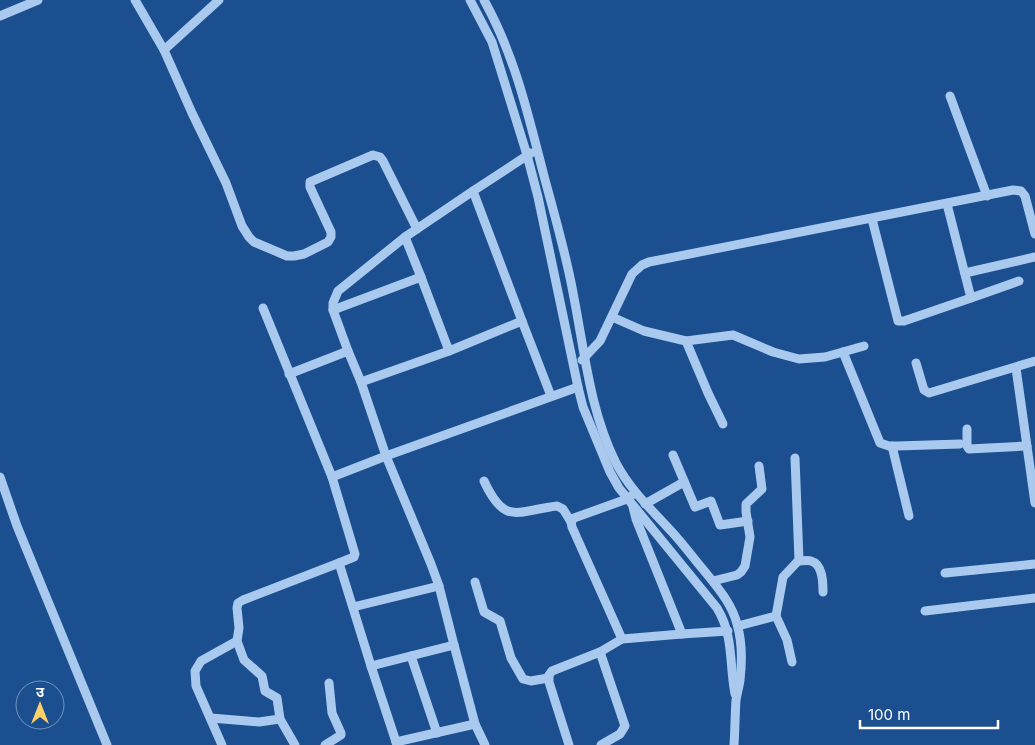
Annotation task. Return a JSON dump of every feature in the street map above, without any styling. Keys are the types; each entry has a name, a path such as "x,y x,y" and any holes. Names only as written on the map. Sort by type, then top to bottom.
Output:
{"street":[{"path":"0,16 38,0"},
{"path":"135,0 162,46 226,183 242,226 254,242 287,256 304,254 328,242 331,232 310,187 310,182 372,155 383,160 414,222"},
{"path":"162,46 219,0"},
{"path":"470,0 492,42 527,155 538,196 573,366 586,415 610,472 630,502 725,620 728,631 732,679 737,699"},
{"path":"484,0 499,28 518,76 574,297 584,358 602,429 616,462 636,493 713,581 732,610 738,626 740,638 740,680 734,745"},
{"path":"950,96 987,196"},
{"path":"485,745 475,724 439,586 422,539 386,456 361,382 333,310 333,303 338,291 405,236 414,222 473,191 537,148"},
{"path":"573,366 584,358 600,341 632,274 642,265 649,262 1013,190 1021,191 1025,196 1035,234"},
{"path":"473,191 551,396"},
{"path":"947,204 971,298"},
{"path":"872,219 898,321 904,321 1019,281"},
{"path":"405,236 449,350"},
{"path":"965,273 1035,257"},
{"path":"554,277 568,272"},
{"path":"333,310 421,277"},
{"path":"263,308 332,478 355,554 354,557 240,601 237,608 239,628 237,641 244,660 262,676 265,691 277,698 280,719 295,745"},
{"path":"612,317 644,331 686,341 734,335 773,352 799,359 825,357 864,346"},
{"path":"361,382 522,321"},
{"path":"686,341 723,424"},
{"path":"289,374 348,350"},
{"path":"843,352 878,439 884,445 960,444"},
{"path":"916,363 924,390 929,393 1035,361"},
{"path":"1016,368 1035,502"},
{"path":"332,478 386,456 578,387"},
{"path":"967,429 967,446 969,449 1027,446"},
{"path":"892,446 909,516"},
{"path":"673,455 695,507 710,501 712,502 720,525 748,520"},
{"path":"792,662 787,640 776,616 783,577 800,557 794,458"},
{"path":"713,581 737,575 744,569 750,537 746,504 762,489 759,466"},
{"path":"0,478 17,526 107,745"},
{"path":"484,481 490,495 505,511 515,512 557,506 563,509 571,522 622,639"},
{"path":"645,504 684,482"},
{"path":"571,522 574,518 630,502 636,493"},
{"path":"630,502 682,634"},
{"path":"798,561 812,561 816,563 822,576 823,592"},
{"path":"339,563 396,744 475,724"},
{"path":"944,573 1035,564"},
{"path":"475,582 484,612 500,621 511,658 523,679 530,681 548,678 552,672 600,652 622,639 728,631"},
{"path":"352,608 439,586"},
{"path":"925,611 1035,598"},
{"path":"738,626 776,616"},
{"path":"222,745 196,686 194,671 201,661 237,641"},
{"path":"371,666 454,644"},
{"path":"600,652 625,726 620,734 601,745"},
{"path":"411,656 438,733"},
{"path":"548,678 569,745"},
{"path":"325,745 342,733 331,707 329,683"},
{"path":"211,718 260,722 280,719"}]}
